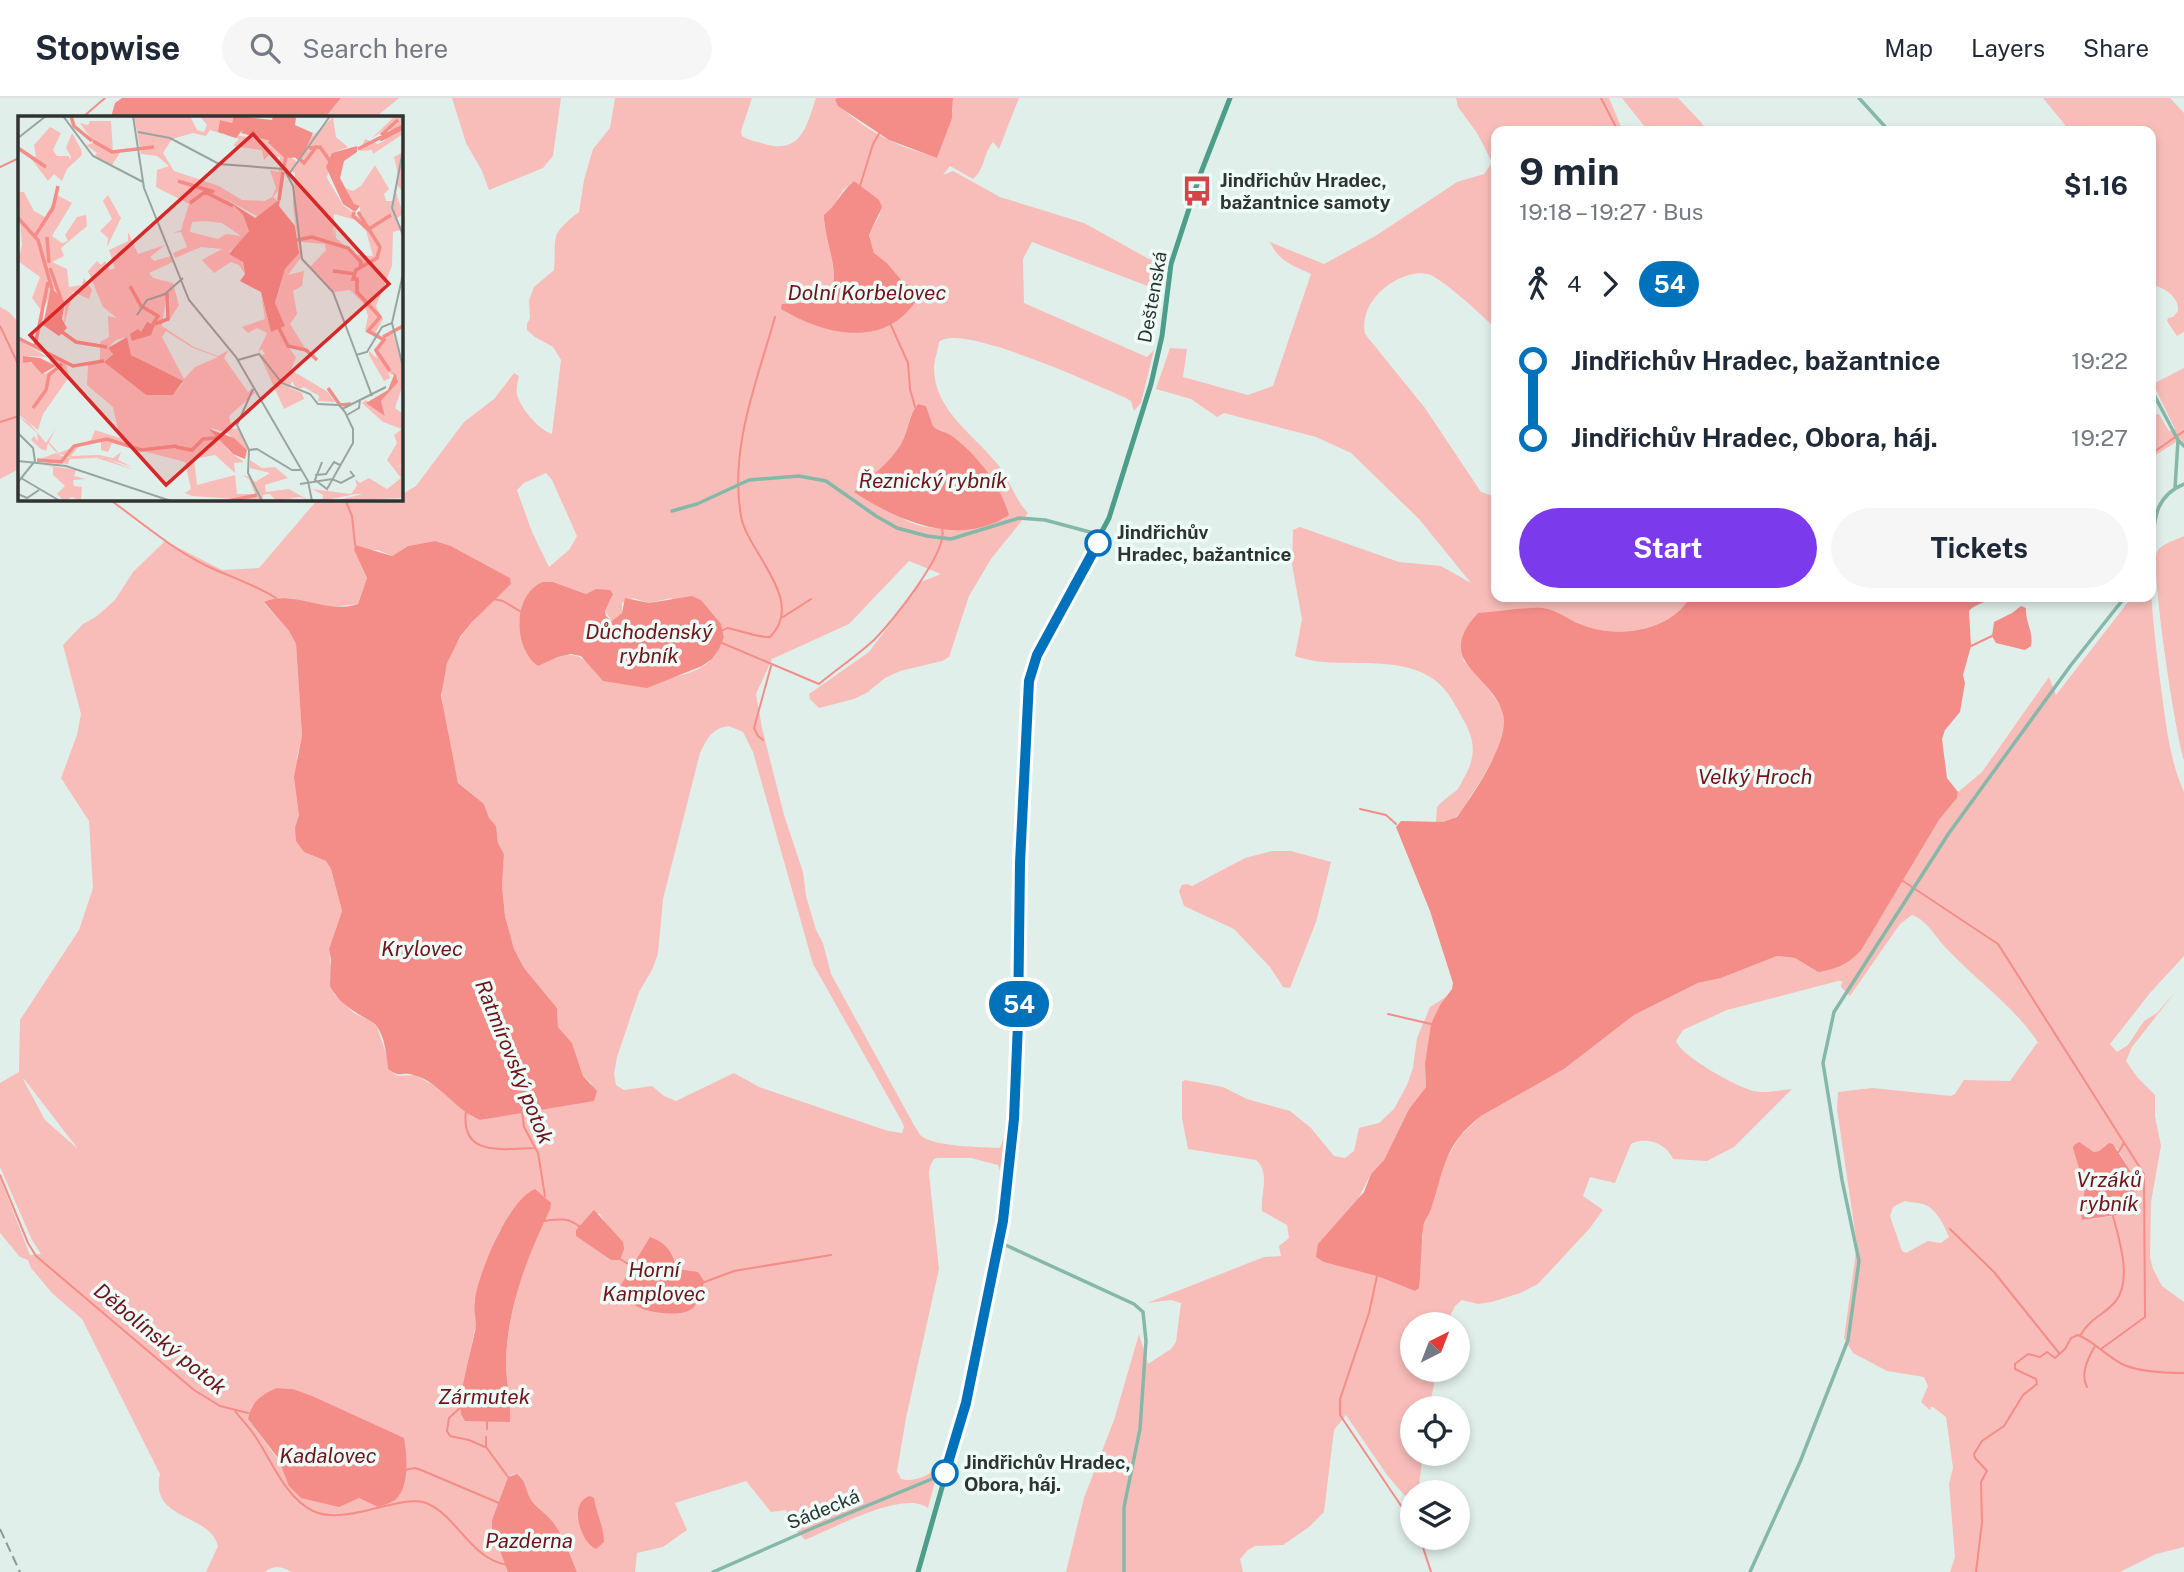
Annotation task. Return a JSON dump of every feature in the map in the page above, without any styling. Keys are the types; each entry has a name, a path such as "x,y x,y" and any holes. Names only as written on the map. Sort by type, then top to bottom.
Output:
{"main road":[{"name":"Deštenská","path":"918,1572 966,1403 999,1242 1014,1119 1020,863 1029,681 1037,655 1102,535 1151,384 1162,336 1171,264 1200,175 1230,98"}],"street":[{"path":"1859,98 1884,126"},
{"path":"2156,399 2173,432 2184,446"},
{"path":"2175,488 2178,440"},
{"path":"672,511 705,501 749,480 799,476 826,481 897,528 927,536 951,538 1019,518 1045,520 1102,535"},
{"path":"2156,513 2175,488 2184,484"},
{"path":"1751,1572 1800,1462 1848,1340 1858,1261 1824,1063 1834,1012 1949,833 2071,665 2121,602"},
{"path":"999,1242 1134,1304 1143,1312 1146,1342 1140,1429 1124,1507 1124,1572"},
{"name":"Sádecká","path":"713,1572 944,1474"}],"shaded area":[{"path":"341,98 399,98 377,116 325,116"},
{"path":"452,98 561,98 553,156 543,168 489,190 466,143"},
{"path":"615,98 752,98 741,131 742,136 779,146 789,145 801,134 816,98 837,98 835,101 843,109 879,135 937,158 953,111 953,98 1019,98 999,149 993,142 980,171 973,179 950,166 943,175 953,171 1000,197 1084,223 1164,265 1158,290 1032,242 1023,259 1024,303 1147,357 1154,350 1141,403 1134,411 1131,401 1124,397 999,347 952,338 939,342 934,368 941,397 958,422 999,466 1028,513 991,559 969,596 949,657 900,671 854,699 819,708 810,699 809,694 869,652 921,582 941,574 909,561 849,624 772,659 756,694 784,815 831,974 914,1125 926,1139 946,1144 1000,1148 1004,1137 1000,1171 998,1165 971,1158 938,1158 934,1159 930,1166 939,1269 897,1471 901,1479 917,1479 933,1471 940,1463 928,1508 917,1503 886,1507 805,1540 794,1528 786,1510 771,1512 746,1481 675,1503 687,1530 663,1547 637,1553 635,1572 577,1572 557,1528 530,1498 523,1480 513,1475 508,1477 492,1520 508,1572 292,1572 278,1567 265,1572 206,1572 218,1546 213,1535 171,1509 163,1500 159,1489 160,1474 82,1319 52,1293 31,1268 28,1260 20,1257 0,1233 0,1178 30,1255 41,1254 32,1240 0,1167 0,1083 19,1072 20,1020 79,930 93,888 89,821 61,778 77,735 81,714 63,645 83,624 115,600 133,572 165,541 222,570 259,568 317,500 402,500 402,494 416,486 464,422 494,399 514,373 519,376 517,392 522,406 536,423 552,434 561,360 553,347 527,330 530,318 529,300 534,287 554,270 558,232 579,212 593,149 610,128","holes":["854,181 880,214 869,235 874,253 887,263 903,282 919,291 909,310 896,321 864,332 829,329 781,309 793,304 829,298 833,271 824,223 843,190","918,404 926,406 933,426 981,464 1004,519 966,528 937,528 911,523 887,505 865,482 896,452","546,473 552,480 577,536 569,550 549,567 532,532 517,490 524,483","435,541 451,546 510,578 511,584 474,620 454,648 443,679 442,697 458,783 484,804 489,819 496,826 498,843 504,854 502,886 505,916 514,949 524,968 557,1008 558,1027 572,1043 583,1076 592,1084 522,1112 481,1120 472,1117 440,1089 415,1075 398,1076 388,1069 387,1056 377,1027 354,1013 334,994 329,949 342,911 331,869 326,861 304,852 295,827 299,815 297,757 302,735 296,644 289,631 264,603 291,598 332,607 358,604 367,578 354,550 378,550 392,556 408,546","553,582 586,594 596,589 613,594 605,611 612,621 622,613 622,603 633,598 649,603 671,598 721,624 724,637 710,661 698,669 670,677 640,678 597,674 583,659 570,655 538,666 519,622 523,607","729,726 743,732 753,752 813,964 901,1120 904,1127 902,1133 888,1131 759,1087 734,1073 676,1101 664,1096 652,1086 624,1090 616,1085 614,1074 617,1057 639,992 658,954 663,899 700,753 714,732","23,1079 78,1149 45,1120","550,1203 550,1210 520,1283 510,1322 506,1362 510,1422 487,1420 460,1404 475,1328 474,1302 500,1230","599,1213 611,1231 611,1260 577,1236 576,1230","277,1388 293,1389 343,1412 379,1507 359,1498 346,1502 282,1465 248,1419 252,1406"]},
{"path":"1456,98 1609,98 1621,126 1491,126 1491,160 1477,133 1458,107"},
{"path":"1622,98 1678,98 1704,126 1644,126"},
{"path":"2043,98 2170,98 2184,113 2184,332 2177,336 2167,321 2178,311 2176,301 2166,290 2156,286 2156,126 2066,126"},
{"path":"1491,164 1491,324 1435,277 1421,273 1401,278 1388,285 1371,302 1364,323 1365,334 1425,408 1481,492 1491,495 1491,602 1686,602 1671,617 1658,624 1614,632 1587,627 1542,608 1508,612 1463,660 1500,706 1503,713 1503,735 1492,761 1461,811 1449,821 1436,822 1437,807 1458,789 1469,769 1473,748 1468,728 1444,689 1421,672 1386,664 1330,662 1295,656 1302,619 1292,565 1293,530 1300,527 1399,562 1441,566 1471,583 1419,519 1351,453 1316,437 1224,413 1217,417 1191,399 1156,389 1170,348 1187,349 1183,377 1248,395 1273,386 1311,274 1282,258 1270,242 1324,264 1377,235 1457,182 1484,174"},
{"path":"0,307 18,322 18,470 0,479"},
{"path":"2184,368 2184,444 2181,439 2156,455 2156,414 2159,414 2169,431 2175,429 2156,390 2156,382"},
{"path":"2184,536 2184,760 2165,654 2156,565 2159,549"},
{"path":"2128,602 2152,602 2168,736 2184,792 2184,956 2150,993 2110,1044 2117,1052 2128,1045 2144,1021 2157,1013 2176,991 2132,1047 2126,1061 2155,1095 2155,1116 2161,1146 2151,1202 2150,1257 2162,1286 2184,1302 2184,1547 2156,1554 2120,1572 1950,1572 1955,1557 1949,1484 1953,1468 1946,1417 1933,1407 1930,1410 1921,1402 1928,1386 1924,1377 1887,1371 1853,1353 1844,1338 1857,1245 1837,1109 1838,1092 1872,1088 1951,1096 1964,1080 2010,1081 2037,1043 2039,1044 2007,1006 1943,945 1927,925 1912,915 1900,924 1850,996 1841,987 1842,981 1838,981 1727,1010 1683,1030 1676,1041 1680,1048 1723,1077 1753,1091 1792,1089 1734,1147 1707,1161 1673,1159 1666,1149 1649,1141 1631,1144 1615,1183 1590,1177 1583,1196 1603,1210 1590,1228 1538,1284 1492,1302 1478,1304 1462,1300 1452,1312 1400,1312 1400,1382 1435,1382 1432,1396 1400,1396 1400,1466 1421,1466 1420,1480 1400,1480 1400,1490 1346,1415 1334,1430 1324,1512 1309,1527 1283,1545 1255,1546 1248,1550 1240,1559 1243,1572 1066,1572 1084,1498 1114,1420 1139,1334 1148,1364 1171,1349 1176,1342 1181,1303 1171,1300 1147,1303 1264,1257 1281,1256 1279,1246 1289,1238 1287,1225 1262,1211 1264,1177 1256,1160 1188,1149 1182,1118 1182,1082 1185,1080 1223,1087 1247,1099 1290,1111 1311,1128 1334,1156 1345,1158 1354,1151 1359,1128 1379,1123 1394,1109 1413,1068 1417,1038 1430,1007 1449,995 1440,1005 1425,1064 1426,1087 1409,1109 1384,1160 1371,1174 1359,1197 1377,1276 1415,1291 1422,1226 1430,1211 1443,1164 1460,1136 1481,1116 1564,1069 1634,1015 1698,983 1721,978 1777,956 1795,958 1818,972 1862,949 1939,820 1957,798 1958,792 1982,772 2049,677 2056,695","holes":["2083,1145 2094,1152 2106,1145 2117,1148 2129,1169 2113,1216 2082,1220 2085,1195","1905,1201 1928,1206 1936,1213 1949,1237 1941,1243 1928,1241 1906,1253 1902,1251 1890,1216 1893,1207"]},
{"path":"1272,851 1291,851 1331,862 1316,922 1290,988 1283,987 1270,967 1234,929 1184,906 1179,891 1182,885 1192,886 1245,858"}],"water":[{"path":"122,98 341,98 325,116 111,116 115,103"},
{"path":"953,98 952,118 937,158 889,140 838,106 835,100"},
{"name":"Dolní Korbelovec","path":"854,181 879,200 882,207 869,235 874,253 887,263 903,282 919,291 909,310 896,322 864,332 829,329 781,309 782,304 819,302 829,297 834,277 824,215"},
{"name":"Řeznický rybník","path":"918,404 926,406 933,426 952,436 979,461 994,481 1009,515 990,525 970,529 929,527 909,521 854,492 896,451 904,439 912,413"},
{"name":"Krylovec","path":"435,541 451,546 510,578 511,584 460,637 447,663 441,696 458,783 484,804 489,818 496,826 498,843 504,854 502,886 505,916 514,949 524,968 557,1008 558,1027 572,1043 583,1076 597,1091 594,1101 480,1120 424,1079 409,1074 396,1074 388,1069 384,1043 376,1025 343,1003 330,986 329,949 342,911 331,869 326,861 304,852 296,841 295,827 299,815 294,777 302,735 296,644 289,631 264,602 287,598 334,606 358,604 367,578 354,550 355,545 392,556 408,546"},
{"name":"Důchodenský rybník","path":"543,582 553,582 586,594 596,589 610,590 613,594 605,611 612,621 622,613 625,598 649,603 692,596 701,600 721,624 724,637 712,659 702,666 647,688 603,681 581,656 571,654 558,657 538,666 524,647 520,622 521,609 526,598 533,588"},
{"name":"Velký Hroch","path":"1686,602 1984,602 1969,611 1971,646 1963,675 1965,683 1960,712 1945,730 1942,739 1947,778 1958,792 1957,798 1939,820 1862,949 1847,962 1818,972 1795,958 1777,956 1721,978 1698,983 1634,1015 1564,1069 1481,1116 1459,1137 1447,1158 1424,1223 1419,1288 1415,1291 1377,1276 1324,1262 1316,1257 1318,1244 1364,1192 1371,1174 1384,1160 1409,1109 1426,1087 1425,1064 1431,1024 1452,989 1453,983 1430,911 1396,827 1401,821 1443,822 1457,817 1489,767 1501,738 1503,714 1497,700 1463,656 1461,644 1465,630 1478,613 1543,608 1582,625 1615,632 1630,631 1659,624"},
{"path":"2021,606 2026,608 2031,646 2025,650 1996,643 1992,636 1994,622"},
{"name":"Vrzáků rybník","path":"2079,1142 2094,1152 2109,1143 2113,1144 2131,1172 2137,1207 2117,1215 2082,1220 2085,1188 2073,1148"},
{"name":"Zármutek","path":"535,1189 551,1203 526,1265 510,1322 506,1362 510,1422 465,1421 460,1404 475,1331 475,1303 482,1272 506,1221 525,1195"},
{"path":"594,1210 623,1242 624,1249 620,1260 611,1260 576,1236 576,1230"},
{"name":"Horní Kamplovec","path":"650,1237 668,1249 677,1269 698,1272 704,1281 697,1302 688,1311 673,1314 646,1310 633,1304 625,1293 621,1285"},
{"name":"Kadalovec","path":"277,1388 293,1389 312,1396 404,1438 405,1480 400,1495 378,1507 359,1498 339,1507 301,1498 289,1486 278,1458 248,1419 258,1399"},
{"name":"Pazderna","path":"517,1474 524,1482 532,1501 557,1528 577,1572 508,1572 492,1530 492,1520 508,1477"},
{"path":"590,1496 594,1498 604,1536 604,1542 596,1549 585,1539 578,1514 583,1500"}],"waterway":[{"path":"84,116 105,98"},
{"path":"1601,98 1615,126"},
{"path":"860,186 873,144 880,132"},
{"path":"0,167 18,158"},
{"path":"720,632 727,628 770,637 780,623 782,608 779,592 745,530 738,491 747,415 775,317"},
{"path":"890,323 908,363 910,389 915,407"},
{"path":"0,326 18,364"},
{"path":"0,422 18,416"},
{"path":"2156,451 2184,431"},
{"path":"110,500 194,559 276,598"},
{"name":"Ratmírovský potok","path":"345,500 352,516 355,545"},
{"path":"722,643 819,684 875,639 894,618 918,586 937,553 942,529"},
{"path":"494,599 503,601 523,613"},
{"path":"783,617 811,599"},
{"path":"1971,646 1992,636"},
{"path":"763,740 754,728 771,666"},
{"path":"1360,809 1386,815 1396,824"},
{"path":"1903,881 1998,944 2144,1174 2145,1317 2101,1349"},
{"path":"1388,1014 1431,1024"},
{"path":"466,1111 466,1126 476,1143 497,1149 534,1148"},
{"name":"Ratmírovský potok","path":"522,1112 524,1127 538,1153 545,1196"},
{"path":"2118,1153 2124,1143"},
{"name":"Děbolínský potok","path":"0,1175 36,1256 194,1390 220,1406 248,1413"},
{"path":"2080,1336 2088,1325 2115,1302 2123,1283 2123,1260 2113,1216"},
{"path":"543,1221 567,1220 580,1227"},
{"path":"1950,1229 1994,1272 2059,1353"},
{"path":"702,1283 734,1271 831,1255"},
{"path":"620,1259 633,1267"},
{"path":"1377,1276 1369,1313 1340,1399 1340,1415 1400,1504"},
{"path":"1976,1572 1982,1522 1981,1482 1987,1471 1974,1454 1982,1441 2004,1426 2023,1395 2037,1384 2036,1379 2015,1369 2015,1364 2028,1354 2040,1357 2047,1352 2055,1358 2065,1349 2071,1338 2078,1335 2124,1365 2145,1371 2184,1373"},
{"path":"2087,1387 2085,1371 2095,1346"},
{"path":"461,1407 449,1418 447,1431 450,1436 485,1447"},
{"path":"235,1411 255,1436 287,1488 303,1505 313,1511 324,1515 343,1515 401,1503 423,1502 445,1515 483,1554 508,1565"},
{"name":"Ratmírovský potok","path":"487,1421 487,1429"},
{"name":"Ratmírovský potok","path":"486,1437 486,1447 508,1477"},
{"name":"Děbolínský potok","path":"404,1470 421,1470 499,1503"},
{"path":"1424,1550 1431,1572"}],"railway":[{"path":"0,1529 20,1572"}],"bus line":[{"name":"54","path":"945,1473 966,1403 1003,1221 1014,1119 1020,863 1029,681 1037,655 1098,543"}],"place":[{"name":"Jindřichův Hradec, bažantnice samoty","path":"1197,191"},
{"name":"Jindřichův Hradec, bažantnice","path":"1098,543"},
{"name":"Jindřichův Hradec, Obora, háj.","path":"945,1473"}]}
